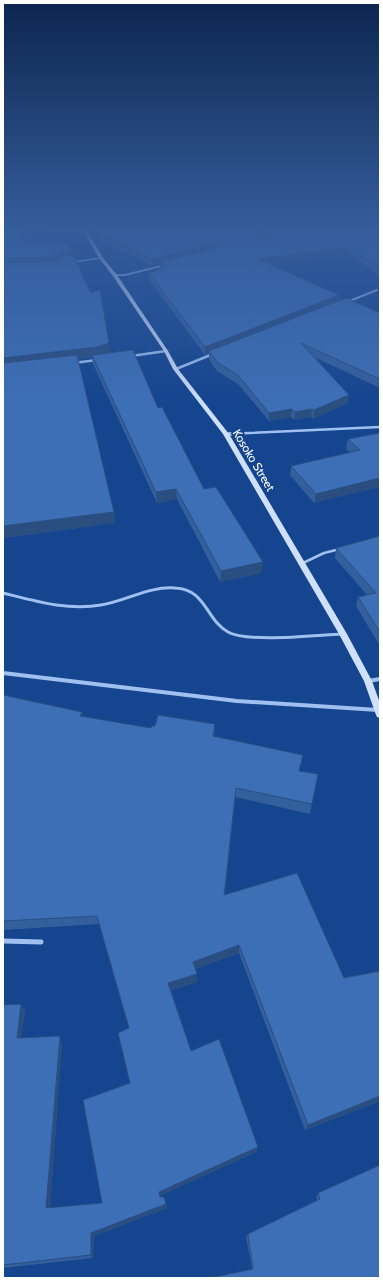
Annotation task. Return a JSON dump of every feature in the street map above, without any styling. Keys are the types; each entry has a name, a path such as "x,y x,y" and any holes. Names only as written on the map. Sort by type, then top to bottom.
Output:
{"street":[{"name":"Kosoko Street","path":"123,287 166,351 176,369 226,434 303,563 343,634 368,681 379,713"},
{"path":"340,305 377,290"},
{"path":"128,356 166,351"},
{"path":"176,369 221,351"},
{"path":"65,364 104,359"},
{"path":"226,434 380,427"},
{"path":"3,673 272,704 379,713"},
{"path":"368,681 380,679"},
{"path":"3,941 41,942"}],"lane":[{"path":"303,563 324,553 345,547"},
{"path":"3,593 60,607 82,607 103,605 146,590 171,588 186,589 195,594 219,624 233,635 244,638 343,634"}],"building":[{"path":"3,287 88,287 91,293 100,290 109,343 97,347 3,358"},
{"path":"159,287 321,287 339,295 205,347"},
{"path":"346,298 380,313 380,379 301,343 349,395 314,410 312,409 295,412 292,409 269,413 238,375 218,363 209,351"},
{"path":"133,350 158,408 162,407 204,489 216,487 263,562 221,571 176,489 156,492 92,355"},
{"path":"77,355 114,512 3,526 3,363"},
{"path":"380,433 380,478 316,494 291,466 360,450 348,439"},
{"path":"380,536 380,632 358,597 376,593 336,548"},
{"path":"3,695 82,712 80,716 151,728 152,726 155,726 158,715 215,724 213,736 303,755 299,771 318,774 312,804 236,788 224,895 297,873 344,978 380,971 380,1096 308,1125 239,945 193,962 197,974 168,983 191,1051 219,1039 258,1147 159,1192 160,1197 164,1197 166,1204 91,1233 91,1255 3,1265 3,1005 21,1004 17,1038 60,1036 46,1208 102,1203 83,1100 130,1083 118,1033 129,1028 97,916 3,921"},
{"path":"380,1165 380,1278 210,1278 253,1269 248,1234 320,1199 318,1193"}]}
